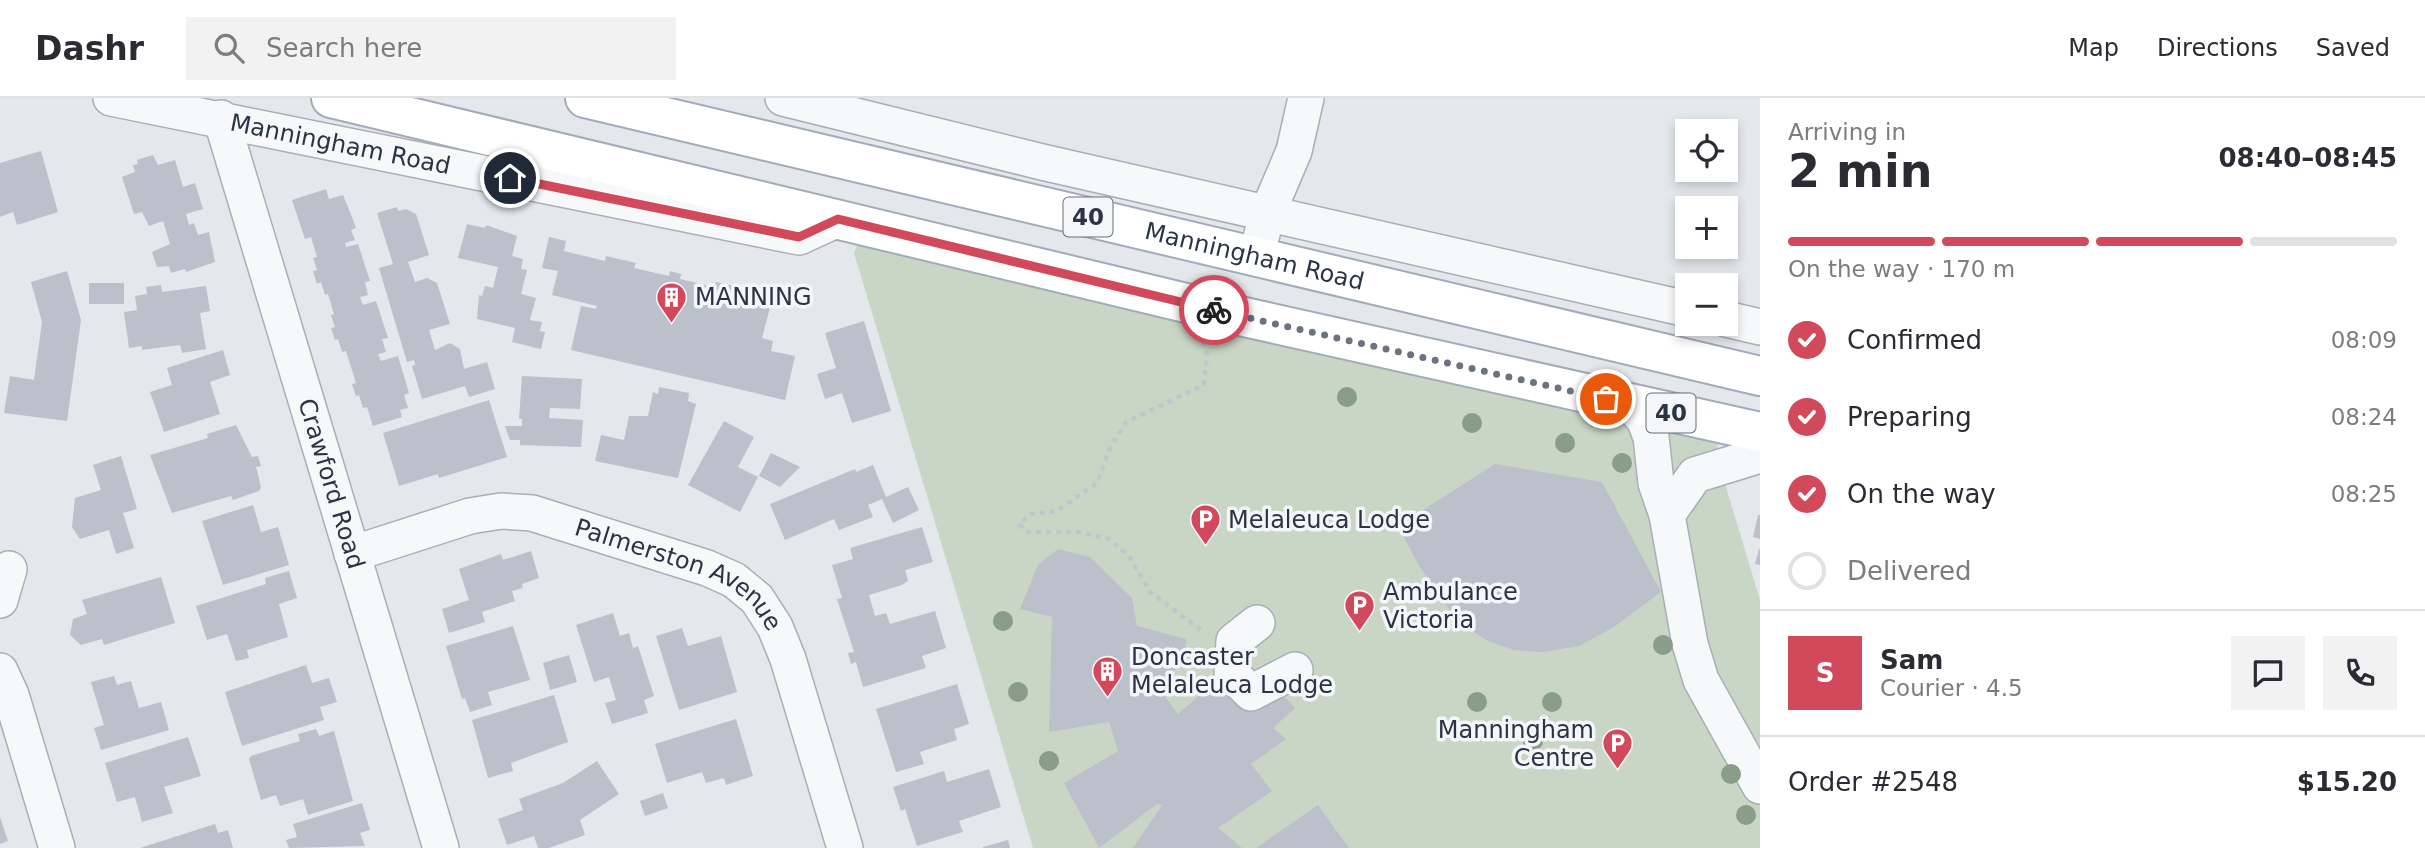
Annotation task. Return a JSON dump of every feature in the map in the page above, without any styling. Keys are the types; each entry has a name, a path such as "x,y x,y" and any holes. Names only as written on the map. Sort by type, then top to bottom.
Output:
{"main road":[{"name":"Manningham Road","path":"331,98 1240,316 1760,432"},
{"name":"Manningham Road","path":"585,98 1760,376"},
{"path":"1240,316 1256,256"},
{"path":"1279,325 1293,267"}],"street":[{"name":"Manningham Road","path":"111,98 169,104 220,118 799,237 838,219"},
{"name":"Manningham Road","path":"783,98 1042,162 1675,306"},
{"path":"1293,267 1284,216 1306,98"},
{"name":"Crawford Road","path":"220,118 442,848"},
{"path":"1256,256 1284,216"},
{"path":"1738,322 1760,327"},
{"path":"1630,404 1649,429 1656,483 1667,515 1690,644 1701,680 1760,786"},
{"path":"1667,515 1695,475 1760,455"},
{"name":"Palmerston Avenue","path":"352,554 470,516 501,511 532,513 707,568 734,580 757,598 775,627 845,848"},
{"path":"1246,632 1232,674 1251,693 1295,670"},
{"path":"0,671 10,695 57,848"}],"path":[{"path":"1203,341 1207,355 1205,385 1126,422 1110,448 1097,483 1056,511 1031,514 1019,524 1027,532 1078,531 1109,539 1129,556 1150,592 1215,641 1246,632"}],"green space":[{"name":"Manningham Centre","path":"866,226 1715,422 1720,467 1760,600 1760,848 1033,848 854,253"}],"building":[{"path":"41,151 58,212 17,225 13,212 0,217 0,163"},
{"path":"153,155 158,165 175,160 183,187 195,183 203,209 186,214 189,225 194,223 198,235 209,232 215,262 186,272 185,269 171,273 169,266 157,267 152,252 170,244 163,221 149,226 142,212 134,214 122,177 135,172 133,165 138,164 137,160"},
{"path":"326,189 329,199 343,195 356,228 351,230 355,240 345,243 346,247 358,244 370,281 365,282 368,295 360,297 363,305 376,301 388,338 382,339 386,352 378,354 381,361 398,356 409,393 404,395 408,408 400,410 402,417 373,426 367,407 363,408 359,395 356,396 352,384 356,383 346,351 342,352 338,339 335,340 331,328 335,327 331,315 334,314 328,294 325,295 321,282 317,284 313,271 317,270 313,258 317,257 311,237 305,239 292,200"},
{"path":"397,207 398,211 406,209 416,214 429,255 408,262 415,282 427,278 437,283 450,324 429,330 435,350 450,343 460,349 464,369 487,362 495,389 469,397 465,386 422,399 412,366 415,365 414,360 407,362 379,268 393,264 377,213"},
{"path":"467,224 485,228 486,225 517,236 512,256 523,259 521,269 527,270 521,294 536,298 530,320 542,322 540,331 545,332 541,349 512,342 515,328 477,319 479,295 482,296 485,286 493,288 498,267 458,258"},
{"name":"MANNING","path":"549,237 566,241 564,251 605,261 606,256 636,263 634,268 669,276 670,271 681,274 680,279 714,287 716,282 749,289 747,294 772,300 762,338 773,341 771,351 795,356 785,400 571,350 581,306 596,309 597,306 552,295 558,271 542,268"},
{"path":"67,271 81,320 67,421 4,413 10,376 34,380 42,322 31,282"},
{"path":"89,283 124,283 124,304 89,304"},
{"path":"161,285 162,292 206,286 210,311 200,313 206,349 182,353 180,345 142,350 142,346 129,348 124,312 137,310 135,296 147,294 146,287"},
{"path":"864,321 891,411 852,423 842,393 825,399 817,374 836,368 825,333"},
{"path":"223,350 230,375 210,382 220,414 164,432 150,392 172,385 167,368"},
{"path":"522,376 582,379 580,409 550,408 549,418 583,420 581,447 520,445 520,440 510,440 505,426 522,426 522,419 519,419"},
{"path":"659,387 689,393 688,401 696,404 678,478 595,461 601,435 624,440 629,416 648,416 653,392 658,394"},
{"path":"489,400 507,457 439,478 438,474 399,486 383,433"},
{"path":"724,421 754,437 738,467 758,477 740,512 688,485"},
{"path":"236,425 252,457 258,456 261,466 256,467 261,487 259,491 233,500 231,496 172,513 150,455 208,438 207,434"},
{"path":"771,453 800,467 780,487 759,476"},
{"path":"121,456 137,509 123,513 134,548 116,554 109,530 80,539 72,527 75,498 101,490 93,465"},
{"path":"1495,464 1602,482 1661,592 1614,627 1579,646 1543,652 1514,650 1488,641 1458,622 1418,564 1398,526"},
{"path":"873,465 886,497 908,487 919,510 893,523 882,499 868,505 873,517 839,530 834,519 785,540 770,504 855,469 856,472"},
{"path":"253,505 261,532 278,527 289,565 223,585 202,521"},
{"path":"1760,515 1760,539 1753,537"},
{"path":"922,527 933,562 905,570 908,581 902,585 869,595 875,616 886,613 890,624 935,611 946,648 922,656 926,668 863,687 856,662 851,664 848,653 854,652 837,599 842,598 832,565 853,559 850,548"},
{"name":"Doncaster Melaleuca Lodge","path":"1058,549 1090,557 1132,598 1137,626 1186,639 1184,660 1158,687 1178,714 1222,676 1250,710 1276,688 1295,708 1273,728 1286,739 1251,764 1272,791 1218,828 1242,848 1133,848 1162,805 1157,804 1099,848 1064,783 1118,751 1109,722 1049,732 1052,617 1020,609 1038,565"},
{"path":"1760,549 1760,565 1755,564"},
{"path":"531,551 539,578 512,591 515,601 482,612 485,622 449,633 442,609 469,600 459,569 501,554 503,560"},
{"path":"289,571 297,598 279,604 288,637 247,650 249,658 236,661 227,634 207,640 196,606 266,584 265,578"},
{"path":"161,577 175,623 104,645 102,639 81,645 70,635 73,619 87,614 82,600"},
{"path":"613,613 620,636 629,633 633,648 638,646 654,696 644,700 648,713 612,724 605,703 616,700 609,677 594,682 576,625"},
{"path":"513,626 530,680 488,692 492,705 470,712 465,698 462,699 446,646"},
{"path":"682,628 688,646 721,636 737,692 679,710 656,636"},
{"path":"569,655 577,682 550,690 543,663"},
{"path":"306,665 312,683 329,678 337,702 320,707 324,720 242,746 225,692"},
{"path":"114,676 117,685 131,681 139,708 161,702 169,730 101,750 94,728 104,725 91,682"},
{"path":"957,684 969,724 954,729 957,740 920,752 924,764 896,772 876,709"},
{"path":"554,695 568,742 511,763 513,771 488,778 472,720"},
{"path":"736,719 753,776 726,785 724,778 706,783 702,772 667,783 655,744"},
{"path":"316,729 319,736 334,731 353,801 308,815 303,799 280,806 276,795 261,800 249,759 251,756 300,741 298,734"},
{"path":"188,737 201,776 164,787 173,813 142,822 135,797 117,802 105,763"},
{"path":"597,761 619,794 580,820 585,835 549,848 538,848 534,836 507,845 498,819 523,810 519,799 563,783"},
{"path":"989,769 1001,807 959,821 963,832 917,846 905,809 901,811 893,787 944,771 947,782"},
{"path":"663,793 668,808 645,816 640,801"},
{"path":"362,803 370,830 360,833 365,846 289,848 286,840 297,837 293,824"},
{"path":"1318,805 1349,848 1256,848"},
{"path":"0,817 8,841 0,844"},
{"path":"215,824 218,833 228,830 233,848 140,848"},
{"path":"1008,840 1010,848 983,848 983,847"}],"way so far":[{"path":"1214,310 1606,399"}],"place":[{"name":"MANNING","path":"672,324"},
{"name":"Melaleuca Lodge","path":"1205,547"},
{"name":"Ambulance Victoria","path":"1360,633"},
{"name":"Doncaster Melaleuca Lodge","path":"1108,698"},
{"name":"Manningham Centre","path":"1617,771"}],"route":[{"path":"510,178 799,237 838,219 1214,310"}]}
